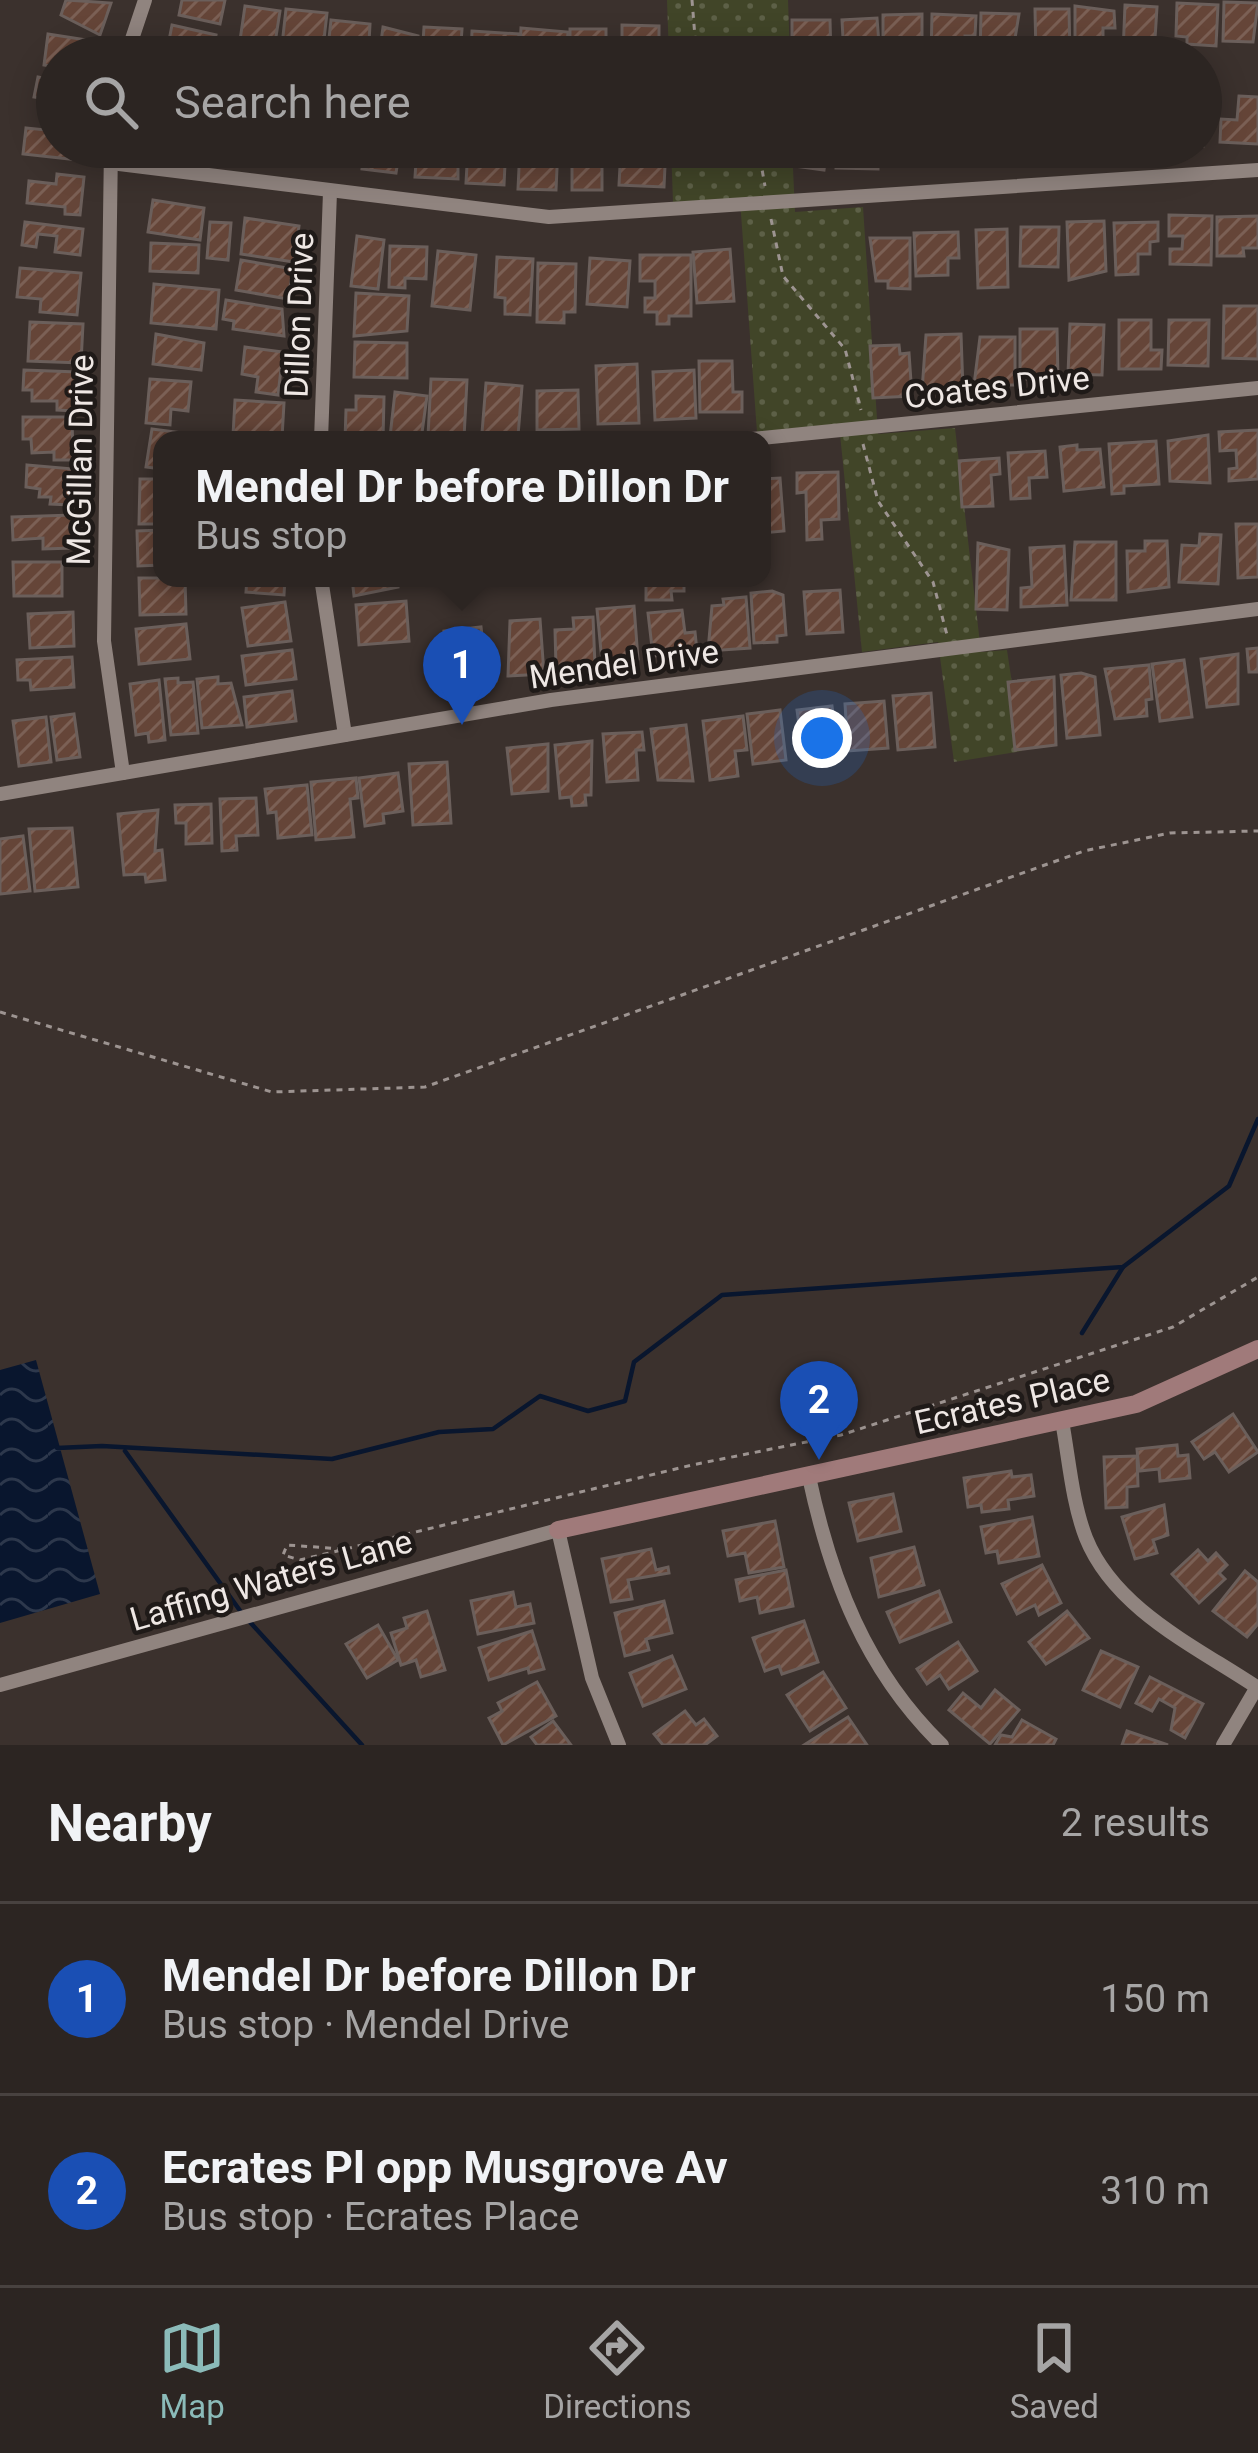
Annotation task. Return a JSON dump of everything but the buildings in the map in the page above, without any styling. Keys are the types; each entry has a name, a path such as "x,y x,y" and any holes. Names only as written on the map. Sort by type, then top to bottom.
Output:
{"street":[{"path":"133,36 145,0"},
{"name":"McGillan Drive","path":"111,168 104,641 123,773"},
{"path":"188,168 330,192 549,217 1258,170"},
{"name":"Dillon Drive","path":"321,431 330,192"},
{"name":"Coates Drive","path":"771,437 1258,388"},
{"path":"323,587 345,735"},
{"name":"Mendel Drive","path":"0,794 550,700 1258,609"},
{"name":"Ecrates Place","path":"558,1530 1136,1404 1258,1349"},
{"path":"1062,1421 1084,1534 1109,1579 1145,1613 1258,1687 1223,1745"},
{"path":"809,1477 828,1558 865,1647 911,1714 942,1745"},
{"path":"558,1530 592,1678 619,1745"},
{"name":"Laffing Waters Lane","path":"0,1685 558,1530"}],"path":[{"path":"692,0 694,36"},
{"path":"762,168 783,276 850,359 870,479 890,522 933,582 950,648"},
{"path":"1,1011 272,1092 425,1087 1084,851 1171,833 1258,831"},
{"path":"343,1549 287,1545 283,1555 300,1560 862,1430 1173,1327 1258,1277"}],"green space":[{"path":"667,0 788,0 789,36 668,36"},
{"path":"672,168 793,168 795,212 863,207 878,434 955,428 981,652 1007,650 1022,751 954,762 938,642 862,652 839,424 757,431 740,200 673,202"}],"water":[{"path":"36,1360 100,1594 0,1623 0,1370"}],"waterway":[{"path":"57,1448 102,1446 332,1459 439,1432 493,1429 540,1396 588,1411 625,1401 634,1362 722,1295 1123,1267 1229,1186 1258,1119"},
{"path":"1082,1333 1123,1267"},
{"path":"125,1451 241,1612"},
{"path":"249,1621 362,1745"}],"place":[{"name":"Mendel Dr before Dillon Dr","path":"462,725"},
{"name":"Ecrates Pl opp Musgrove Av","path":"819,1460"}]}
